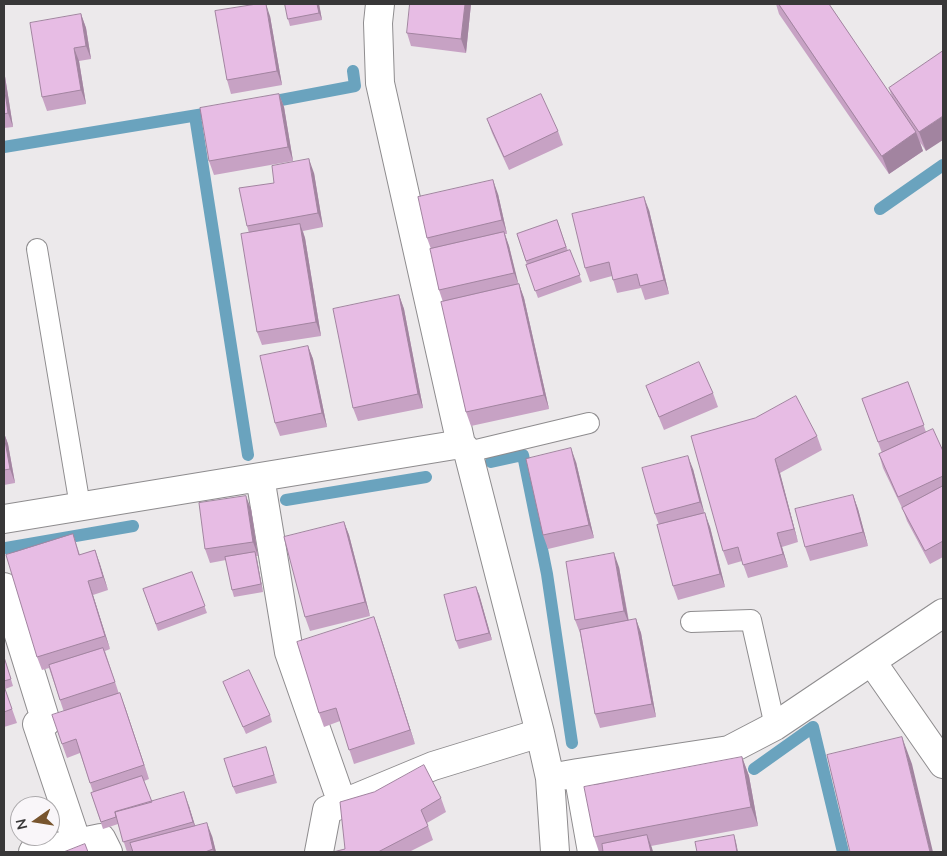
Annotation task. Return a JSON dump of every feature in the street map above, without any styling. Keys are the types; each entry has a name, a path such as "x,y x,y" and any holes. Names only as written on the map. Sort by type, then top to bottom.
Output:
{"street":[{"path":"380,4 378,23 380,83 464,448 550,778 554,852"},
{"path":"4,519 260,477 464,448"},
{"path":"260,477 289,652 342,803"},
{"path":"4,587 46,722 37,724 77,844"},
{"path":"550,778 729,750 775,726 943,613"},
{"path":"872,662 943,764"},
{"path":"319,852 327,810 433,766 540,734"},
{"path":"578,773 592,852"},
{"path":"34,852 101,838 108,852"}],"lane":[{"path":"37,249 80,506"},
{"path":"464,448 588,423"},
{"path":"691,622 751,620 775,726"}],"building":[{"path":"266,4 277,71 227,80 215,11"},
{"path":"285,4 317,4 319,13 288,19"},
{"path":"410,4 465,4 461,39 407,33"},
{"path":"779,4 829,4 916,132 882,156"},
{"path":"81,14 86,46 74,48 81,90 42,97 30,23"},
{"path":"943,51 943,116 919,132 889,88"},
{"path":"4,85 8,113 4,114"},
{"path":"279,94 288,147 209,161 200,108"},
{"path":"541,94 558,131 504,157 487,119"},
{"path":"309,159 318,213 247,226 239,188 274,183 272,166"},
{"path":"493,180 502,220 427,238 418,197"},
{"path":"644,197 664,280 640,286 637,274 613,280 609,262 585,268 572,214"},
{"path":"557,220 566,247 526,261 517,234"},
{"path":"300,224 316,322 257,332 241,234"},
{"path":"504,232 514,273 439,290 430,249"},
{"path":"570,250 580,275 535,291 526,265"},
{"path":"519,284 544,395 466,412 441,302"},
{"path":"399,295 418,394 353,408 333,309"},
{"path":"308,346 322,413 275,423 260,356"},
{"path":"699,362 713,393 659,417 646,386"},
{"path":"908,382 924,425 878,442 862,399"},
{"path":"796,396 817,436 775,459 794,529 777,533 783,554 743,565 738,547 723,551 691,436 755,418"},
{"path":"933,429 943,451 943,476 898,497 879,454"},
{"path":"4,435 10,469 4,470"},
{"path":"571,448 589,525 543,535 526,459"},
{"path":"688,456 700,502 655,514 642,468"},
{"path":"943,486 943,541 925,551 902,508"},
{"path":"853,495 863,532 805,547 795,509"},
{"path":"246,496 253,542 205,549 199,503"},
{"path":"705,513 720,574 673,586 657,525"},
{"path":"344,522 365,602 305,617 284,537"},
{"path":"73,534 79,555 95,550 103,577 88,581 105,636 37,657 6,555"},
{"path":"255,552 261,584 232,590 225,557"},
{"path":"614,553 624,611 575,620 566,562"},
{"path":"192,572 205,606 156,624 143,589"},
{"path":"476,587 489,633 456,641 444,595"},
{"path":"374,617 410,730 349,750 336,708 319,713 297,642"},
{"path":"636,619 652,704 595,714 580,630"},
{"path":"103,648 115,682 60,700 49,665"},
{"path":"4,657 11,679 4,681"},
{"path":"249,670 270,715 243,727 223,682"},
{"path":"4,686 12,709 4,712"},
{"path":"120,693 144,765 90,783 76,739 62,744 52,715"},
{"path":"902,737 930,852 850,852 827,755"},
{"path":"266,747 274,775 233,787 224,759"},
{"path":"742,757 751,807 594,837 584,787"},
{"path":"424,765 441,798 421,810 428,826 378,852 333,852 345,849 340,802 374,792"},
{"path":"142,776 152,802 115,812 116,817 101,822 91,793"},
{"path":"184,792 193,822 123,842 115,812"},
{"path":"207,823 213,849 205,852 133,852 130,843"},
{"path":"647,835 651,852 603,852 602,844"},
{"path":"734,835 737,852 697,852 695,842"},
{"path":"85,844 88,852 64,852"}],"waterway":[{"path":"265,103 355,86 353,71"},
{"path":"4,147 216,112"},
{"path":"195,116 248,455"},
{"path":"880,209 943,165"},
{"path":"491,462 523,455 547,574 572,743"},
{"path":"286,500 426,477"},
{"path":"6,548 133,526"},
{"path":"754,769 813,727 843,852"}]}
